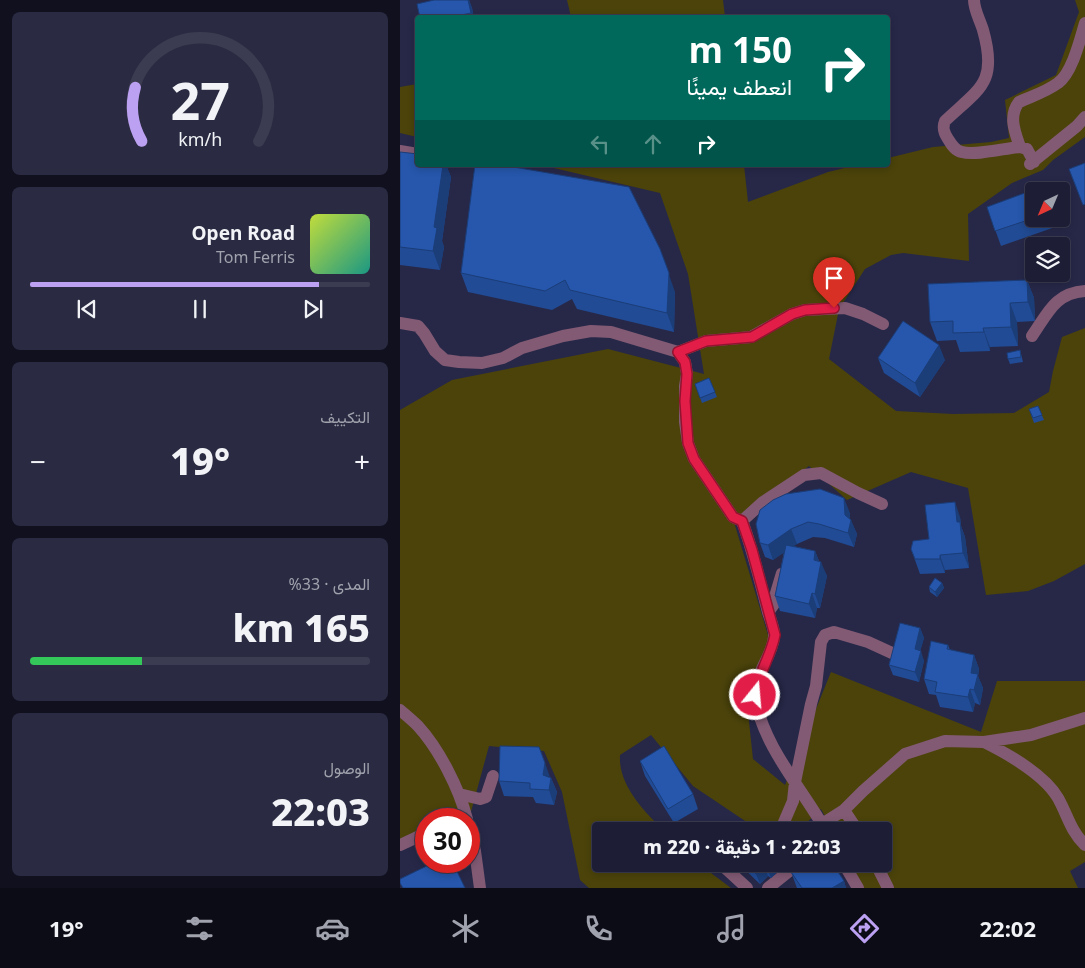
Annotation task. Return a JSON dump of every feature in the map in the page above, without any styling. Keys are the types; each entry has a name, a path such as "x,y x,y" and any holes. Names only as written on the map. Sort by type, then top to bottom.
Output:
{"street":[{"path":"974,0 987,46 987,74 980,88 945,121 943,126 944,134 954,148 961,152 972,153 1020,147 1027,150 1032,163 1077,126 1085,117"},
{"path":"1020,147 1014,128 1015,107 1019,102 1059,82 1066,75 1085,23"},
{"path":"400,151 415,154"},
{"path":"1032,336 1055,302 1078,291 1085,291"},
{"path":"400,323 418,326 435,351 445,360 482,363 503,358 522,348 563,336 592,331 611,332 678,352 706,341 752,337 792,314 805,310 845,308 883,324"},
{"path":"678,352 685,362 687,374 685,415 688,443 699,466 733,517 742,521 751,546 775,635 772,648 756,683 755,695 761,721 819,822"},
{"path":"742,521 763,502 804,475 821,473 882,504"},
{"path":"784,822 793,801 795,782 816,686 821,642 825,634 834,632 868,642 892,653"},
{"path":"400,710 418,726 445,765 463,808"},
{"path":"831,822 863,790 905,754 946,741 984,742 1031,735 1085,718"},
{"path":"984,742 1004,752 1048,786 1058,798 1073,832 1085,845"},
{"path":"459,794 480,799 486,797 493,776"},
{"path":"844,810 852,822"},
{"path":"400,845 415,838"},
{"path":"730,872 747,888"},
{"path":"768,888 788,872"},
{"path":"849,872 858,888"},
{"path":"880,872 888,888"},
{"path":"478,873 480,888"}],"lane":[{"path":"769,613 776,602 775,593 781,573"}],"shaded area":[{"path":"567,0 723,0 725,15 571,15"},
{"path":"1075,0 1085,0 1085,137 1053,160 1043,170 1012,183 968,214 969,261 903,253 891,255 865,269 839,309 829,359 896,411 953,414 1014,413 1049,392 1062,337 1085,328 1085,564 1054,581 1028,591 986,595 968,488 911,472 847,500 809,466 734,522 771,645 747,703 753,759 785,785 831,672 981,732 997,681 1085,681 1085,862 1070,871 1078,888 863,888 854,872 892,872 892,822 828,822 821,809 807,822 747,822 693,786 651,735 620,755 620,766 623,777 634,797 655,822 592,822 592,872 710,872 731,888 589,888 580,880 562,792 544,751 489,746 472,808 415,808 415,840 400,843 400,410 452,380 608,349 704,374 688,274 660,193 550,167 744,167 748,202 828,172 849,167 890,167 890,158 933,147 991,142 1009,138 1005,100 1056,75 1079,12"},
{"path":"415,84 415,137 400,133 400,87"}],"building":[{"path":"434,0 468,0 471,13 461,15 419,15 417,4"},
{"path":"400,152 415,154 415,167 443,167 434,227 437,228 433,251 400,247"},
{"path":"1085,163 1085,204 1083,205 1069,169"},
{"path":"475,167 514,167 629,187 660,249 669,273 667,313 570,290 565,280 545,291 461,273"},
{"path":"1025,193 1025,221 995,231 987,207"},
{"path":"1025,280 1027,282 1028,302 1010,303 1011,327 983,328 984,332 953,333 953,321 930,322 928,284"},
{"path":"903,321 939,345 915,383 878,358"},
{"path":"1020,350 1021,357 1008,359 1007,353"},
{"path":"709,378 715,392 700,398 695,384"},
{"path":"1038,406 1042,415 1033,418 1029,409"},
{"path":"820,489 844,498 845,515 851,520 848,533 808,522 791,529 768,545 760,543 756,524 760,510 773,500 786,494"},
{"path":"955,502 957,522 960,522 963,553 940,555 940,559 915,559 911,549 913,541 929,539 925,505"},
{"path":"786,545 815,551 814,560 821,562 815,594 812,593 809,604 775,596"},
{"path":"935,578 942,583 935,592 929,587"},
{"path":"900,623 920,628 915,649 921,651 915,672 889,665"},
{"path":"931,641 948,645 947,649 974,655 971,673 978,674 974,690 970,689 968,697 935,692 937,682 924,679"},
{"path":"500,746 539,747 545,763 543,775 551,778 549,790 530,789 530,783 499,781"},
{"path":"664,746 693,794 668,809 640,761"},
{"path":"415,872 458,873 465,888 403,888 400,879"},
{"path":"791,872 838,872 844,881 832,888 802,888"}],"route":[{"path":"755,695 756,683 772,648 775,635 752,550 742,521 733,517 716,490 703,474 694,459 688,443 685,422 687,374 685,362 678,352 706,341 752,337 792,314 805,310 834,308"}]}
